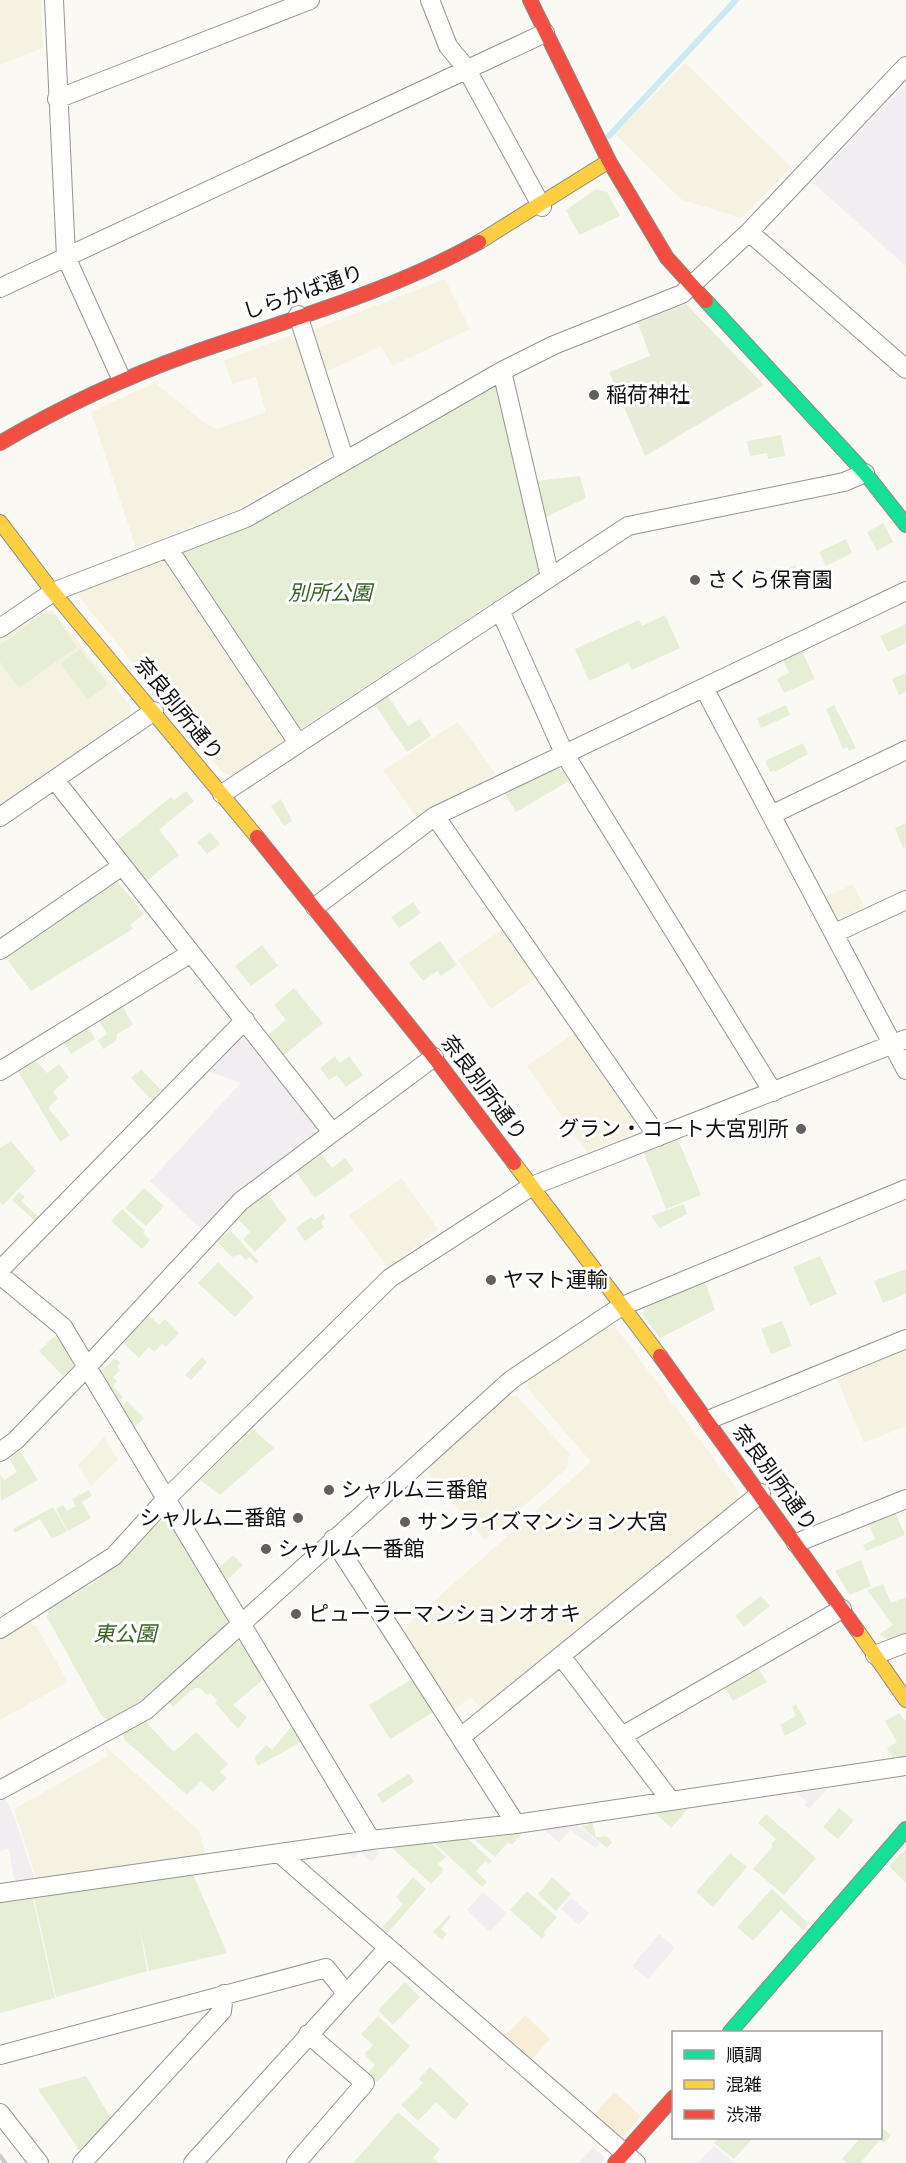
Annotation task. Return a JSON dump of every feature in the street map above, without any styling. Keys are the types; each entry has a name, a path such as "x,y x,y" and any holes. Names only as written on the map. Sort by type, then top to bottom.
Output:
{"street":[{"path":"54,0 66,257 121,378"},
{"path":"57,99 310,0"},
{"path":"430,0 448,46 466,68 542,207"},
{"path":"530,0 609,161 667,258 691,288 864,474 906,525"},
{"path":"0,288 545,33"},
{"path":"0,628 53,592 246,518 502,370 554,345 633,316 691,288 749,232 906,66"},
{"name":"しらかば通り","path":"0,443 43,417 121,378 298,315 388,286 442,261 542,207 609,161"},
{"path":"749,232 904,364"},
{"path":"298,315 345,461"},
{"path":"502,370 550,577"},
{"path":"222,794 628,526 844,482 864,474"},
{"name":"奈良別所通り","path":"0,522 53,592 315,907 434,1057 620,1307 708,1420 906,1700"},
{"path":"168,548 298,743"},
{"path":"315,907 435,816 906,591"},
{"path":"500,609 564,753 773,1092"},
{"path":"704,688 835,933 899,1042 906,1070"},
{"path":"0,817 154,711"},
{"path":"771,815 906,750"},
{"path":"55,780 332,1132"},
{"path":"435,816 658,1137"},
{"path":"0,950 122,866"},
{"path":"835,933 906,900"},
{"path":"0,1071 191,953"},
{"path":"0,1270 244,1020"},
{"path":"0,1629 114,1556 167,1498 390,1278 532,1186 899,1042"},
{"path":"0,1452 15,1441 88,1366 241,1201 434,1057"},
{"path":"0,1790 146,1710 243,1625 333,1539 511,1380 620,1307 906,1189"},
{"path":"0,1275 63,1327 371,1840"},
{"path":"708,1420 906,1339"},
{"path":"460,1737 761,1493"},
{"path":"796,1544 906,1498"},
{"path":"333,1539 516,1824"},
{"path":"622,1736 842,1609"},
{"path":"875,1655 906,1643"},
{"path":"561,1656 671,1801"},
{"path":"0,1893 371,1840 516,1824 906,1766"},
{"path":"731,2031 906,1829"},
{"path":"279,1853 625,2160 672,2100"},
{"path":"193,2163 388,1948"},
{"path":"0,2055 326,1968 346,1993"},
{"path":"82,2163 222,2012 225,1994"},
{"path":"296,2163 366,2083 308,2034"},
{"path":"0,2113 39,2163"}],"shaded area":[{"path":"0,0 41,0 43,48 0,65"},
{"path":"685,63 791,167 742,218 682,200 615,134"},
{"path":"906,84 906,266 812,182"},
{"path":"445,279 470,329 392,366 381,346 324,373 311,337 315,329"},
{"path":"288,336 296,341 332,454 236,510 136,548 91,412 155,383 209,426 217,429 266,412 256,377 232,384 224,361"},
{"path":"160,558 168,562 285,734 285,741 231,776 222,772 79,597 81,589"},
{"path":"53,611 131,707 130,713 0,808 0,639 39,612"},
{"path":"458,722 496,774 416,817 383,770"},
{"path":"853,884 864,907 840,918 831,914 823,898"},
{"path":"502,930 536,978 491,1009 458,960"},
{"path":"575,1033 636,1123 634,1133 587,1152 527,1066"},
{"path":"237,1036 245,1037 316,1125 315,1135 241,1190 202,1230 150,1181 241,1083 205,1070"},
{"path":"402,1178 438,1230 388,1267 349,1215"},
{"path":"607,1327 617,1329 739,1492 738,1500 481,1709 471,1697 454,1710 405,1635 407,1625 591,1462 527,1388 528,1381"},
{"path":"906,1349 906,1426 864,1443 836,1377"},
{"path":"517,1396 569,1453 567,1468 485,1540 425,1470 508,1397"},
{"path":"104,1437 118,1460 91,1486 78,1466"},
{"path":"27,1623 36,1626 68,1682 0,1720 0,1638"},
{"path":"103,1744 199,1831 205,1854 37,1880 14,1809 108,1756"},
{"path":"827,1789 809,1809 804,1805 807,1802 797,1793"},
{"path":"5,1798 14,1816 35,1880 15,1884 9,1849 0,1851 0,1801"},
{"path":"576,1824 600,1843 596,1848 570,1830 559,1842 542,1828"},
{"path":"374,1848 380,1853 372,1862 360,1852 354,1859 347,1853"},
{"path":"483,1892 507,1913 490,1932 467,1910"},
{"path":"571,1898 589,1913 579,1925 561,1909"},
{"path":"659,1934 675,1948 648,1979 632,1966"},
{"path":"714,2146 734,2163 698,2163"},
{"path":"593,2147 605,2158 600,2163 579,2163"}],"green space":[{"path":"596,189 607,192 620,216 579,235 566,210"},
{"path":"686,304 764,385 645,456 609,372 650,356 638,323"},
{"name":"別所公園","path":"498,384 541,571 299,730 180,553 264,519"},
{"path":"781,435 785,456 768,459 767,453 750,456 747,441"},
{"path":"580,476 586,498 544,518 535,481"},
{"path":"883,523 893,542 877,551 867,532"},
{"path":"846,539 852,553 826,566 819,552"},
{"path":"795,565 802,581 775,592 768,577"},
{"path":"43,614 55,615 77,647 19,688 0,662 0,645"},
{"path":"665,615 680,648 632,670 628,663 589,681 575,649 639,620 642,626"},
{"path":"906,624 906,643 888,652 880,636"},
{"path":"80,649 108,684 88,700 60,664"},
{"path":"801,649 815,679 784,693 777,679 789,673 782,658"},
{"path":"906,673 906,692 899,695 892,679"},
{"path":"388,696 408,726 420,719 431,736 407,752 375,705"},
{"path":"786,705 790,715 761,728 757,718"},
{"path":"834,705 856,748 849,751 847,747 843,749 826,709"},
{"path":"803,743 808,754 775,772 774,770 770,772 765,761"},
{"path":"556,768 563,771 569,781 516,812 504,792"},
{"path":"186,791 194,801 159,830 179,855 144,883 112,845 171,797 174,800"},
{"path":"281,799 292,821 284,826 271,806"},
{"path":"906,823 906,847 903,848 895,828"},
{"path":"210,832 220,844 207,854 197,842"},
{"path":"116,880 144,914 130,925 133,929 31,991 5,957"},
{"path":"413,902 421,913 399,928 391,917"},
{"path":"440,941 457,965 441,976 437,971 423,981 409,963"},
{"path":"262,945 278,966 251,986 235,966"},
{"path":"294,988 323,1023 284,1055 268,1035 286,1020 274,1005"},
{"path":"123,1007 133,1025 117,1034 116,1041 103,1049 98,1040 107,1034 99,1021"},
{"path":"88,1027 95,1039 71,1054 63,1041"},
{"path":"335,1056 340,1063 349,1056 363,1075 346,1087 337,1075 329,1080 320,1068"},
{"path":"36,1061 47,1073 59,1064 69,1077 53,1092 58,1098 48,1108 70,1135 60,1142 18,1071"},
{"path":"141,1069 161,1090 151,1100 131,1078"},
{"path":"677,1137 701,1195 666,1209 643,1151"},
{"path":"11,1141 36,1171 3,1205 0,1202 0,1148"},
{"path":"321,1153 332,1168 345,1158 354,1170 315,1198 296,1172"},
{"path":"144,1188 164,1206 146,1226 125,1208"},
{"path":"19,1192 25,1197 21,1201 41,1219 37,1223 12,1200"},
{"path":"267,1193 287,1220 255,1252 243,1239 250,1232 238,1219 252,1203"},
{"path":"684,1204 687,1214 660,1228 651,1216"},
{"path":"122,1209 145,1231 143,1233 150,1240 142,1249 111,1221"},
{"path":"323,1214 326,1218 321,1222 324,1227 305,1241 296,1228 311,1217 314,1220"},
{"path":"230,1230 259,1262 256,1264 250,1257 246,1260 240,1254 232,1257 217,1242"},
{"path":"820,1256 837,1294 810,1306 793,1267"},
{"path":"218,1262 254,1297 235,1317 198,1283"},
{"path":"906,1269 906,1294 883,1303 874,1281"},
{"path":"705,1282 715,1310 660,1338 642,1314 648,1305"},
{"path":"149,1315 159,1325 165,1319 179,1333 166,1347 162,1344 154,1352 149,1347 139,1358 122,1342"},
{"path":"782,1321 792,1346 771,1354 761,1329"},
{"path":"55,1336 74,1356 73,1367 63,1376 39,1351"},
{"path":"202,1357 207,1362 191,1380 185,1375"},
{"path":"115,1358 120,1363 117,1366 120,1370 113,1377 117,1381 113,1386 123,1397 119,1401 104,1379 102,1370"},
{"path":"127,1401 144,1418 135,1427 122,1407"},
{"path":"253,1429 274,1448 220,1495 200,1480"},
{"path":"20,1451 38,1480 1,1501 0,1474 4,1480 17,1472 9,1458"},
{"path":"89,1490 92,1496 82,1502 91,1518 68,1531 56,1509 63,1505 67,1511 76,1506 72,1499"},
{"path":"53,1507 67,1531 52,1539 40,1519 15,1533 13,1529"},
{"path":"895,1512 905,1535 866,1551 863,1545 875,1539 869,1523"},
{"name":"東公園","path":"161,1521 170,1521 227,1616 227,1624 138,1703 107,1720 101,1715 47,1617 50,1608 97,1581"},
{"path":"233,1555 243,1565 227,1580 219,1568"},
{"path":"861,1560 871,1586 850,1595 835,1571"},
{"path":"883,1584 891,1603 906,1597 906,1634 889,1641 879,1634 893,1625 867,1590"},
{"path":"761,1596 770,1606 744,1627 735,1616"},
{"path":"233,1643 245,1644 265,1678 233,1705 247,1717 238,1729 215,1703 217,1700 200,1688 194,1688 173,1707 168,1702"},
{"path":"758,1668 767,1682 733,1701 724,1687"},
{"path":"414,1678 435,1711 390,1739 369,1705"},
{"path":"796,1704 807,1724 785,1736 780,1725 796,1716 792,1707"},
{"path":"899,1713 906,1722 906,1761 895,1762 887,1748 897,1742 885,1721"},
{"path":"145,1721 174,1752 196,1732 228,1764 220,1772 227,1778 213,1792 201,1781 187,1795 125,1740 122,1733"},
{"path":"292,1726 301,1742 258,1766 254,1758 266,1745 272,1750"},
{"path":"409,1774 414,1782 382,1803 377,1794"},
{"path":"839,1808 854,1820 838,1839 823,1827"},
{"path":"688,1809 671,1828 655,1813"},
{"path":"766,1814 816,1858 784,1895 753,1869 773,1846 771,1844 776,1839 758,1823"},
{"path":"588,1821 592,1821 596,1837 606,1836 612,1842 607,1848 581,1826 588,1825"},
{"path":"522,1833 512,1845 508,1842 495,1857 475,1840"},
{"path":"468,1839 492,1861 489,1864 486,1861 476,1871 487,1882 482,1887 432,1841"},
{"path":"429,1841 446,1857 438,1864 444,1870 431,1884 390,1846"},
{"path":"906,1849 906,1883 889,1866"},
{"path":"730,1853 747,1867 713,1907 696,1892"},
{"path":"193,1874 227,1953 149,1971 139,1925 147,1971 56,1997 34,1898"},
{"path":"413,1877 426,1889 386,1935 380,1930 403,1904 396,1897"},
{"path":"552,1877 571,1894 556,1911 538,1894"},
{"path":"772,1889 809,1924 803,1930 781,1910 753,1941 737,1927"},
{"path":"527,1891 557,1917 544,1932 546,1935 542,1939 510,1910"},
{"path":"33,1899 55,1998 0,2013 0,1903"},
{"path":"449,1915 451,1917 441,1929 447,1934 442,1940 433,1932"},
{"path":"405,1982 420,1997 393,2025 378,2010"},
{"path":"378,2016 410,2046 377,2082 368,2073 375,2065 364,2054 373,2045 361,2034"},
{"path":"430,2067 469,2104 455,2120 436,2102 418,2121 401,2105 423,2083 419,2079"},
{"path":"86,2076 112,2120 81,2153 38,2089"},
{"path":"398,2112 440,2149 433,2158 438,2163 353,2163"},
{"path":"882,2128 891,2135 884,2143 880,2140 860,2163 847,2163 842,2159 859,2139 882,2139"},
{"path":"718,2139 752,2139 734,2159 714,2143"}],"sand":[{"path":"525,2015 550,2039 532,2059 506,2035"},
{"path":"614,2092 641,2116 622,2138 595,2114"}],"waterway":[{"path":"609,136 736,0"}],"railway":[{"path":"0,2156 5,2163"}],"traffic: fast":[{"path":"706,301 865,473 906,525"},
{"path":"731,2031 906,1829"}],"traffic: slow":[{"path":"479,242 609,161"},
{"path":"0,522 53,592 257,837"},
{"path":"514,1163 660,1356"},
{"path":"857,1630 906,1700"}],"traffic: jam":[{"path":"530,0 609,161 667,258 706,301"},
{"path":"0,443 69,405 141,373 373,291 479,242"},
{"path":"257,837 434,1057 514,1163"},
{"path":"660,1356 857,1630"},
{"path":"615,2163 672,2099"}],"place":[{"name":"稲荷神社","path":"594,395"},
{"name":"さくら保育園","path":"695,580"},
{"name":"グラン・コート大宮別所","path":"801,1129"},
{"name":"ヤマト運輸","path":"491,1280"},
{"name":"シャルム三番館","path":"329,1490"},
{"name":"シャルム二番館","path":"298,1518"},
{"name":"サンライズマンション大宮","path":"405,1522"},
{"name":"シャルム一番館","path":"266,1549"},
{"name":"ピューラーマンションオオキ","path":"296,1614"}]}
